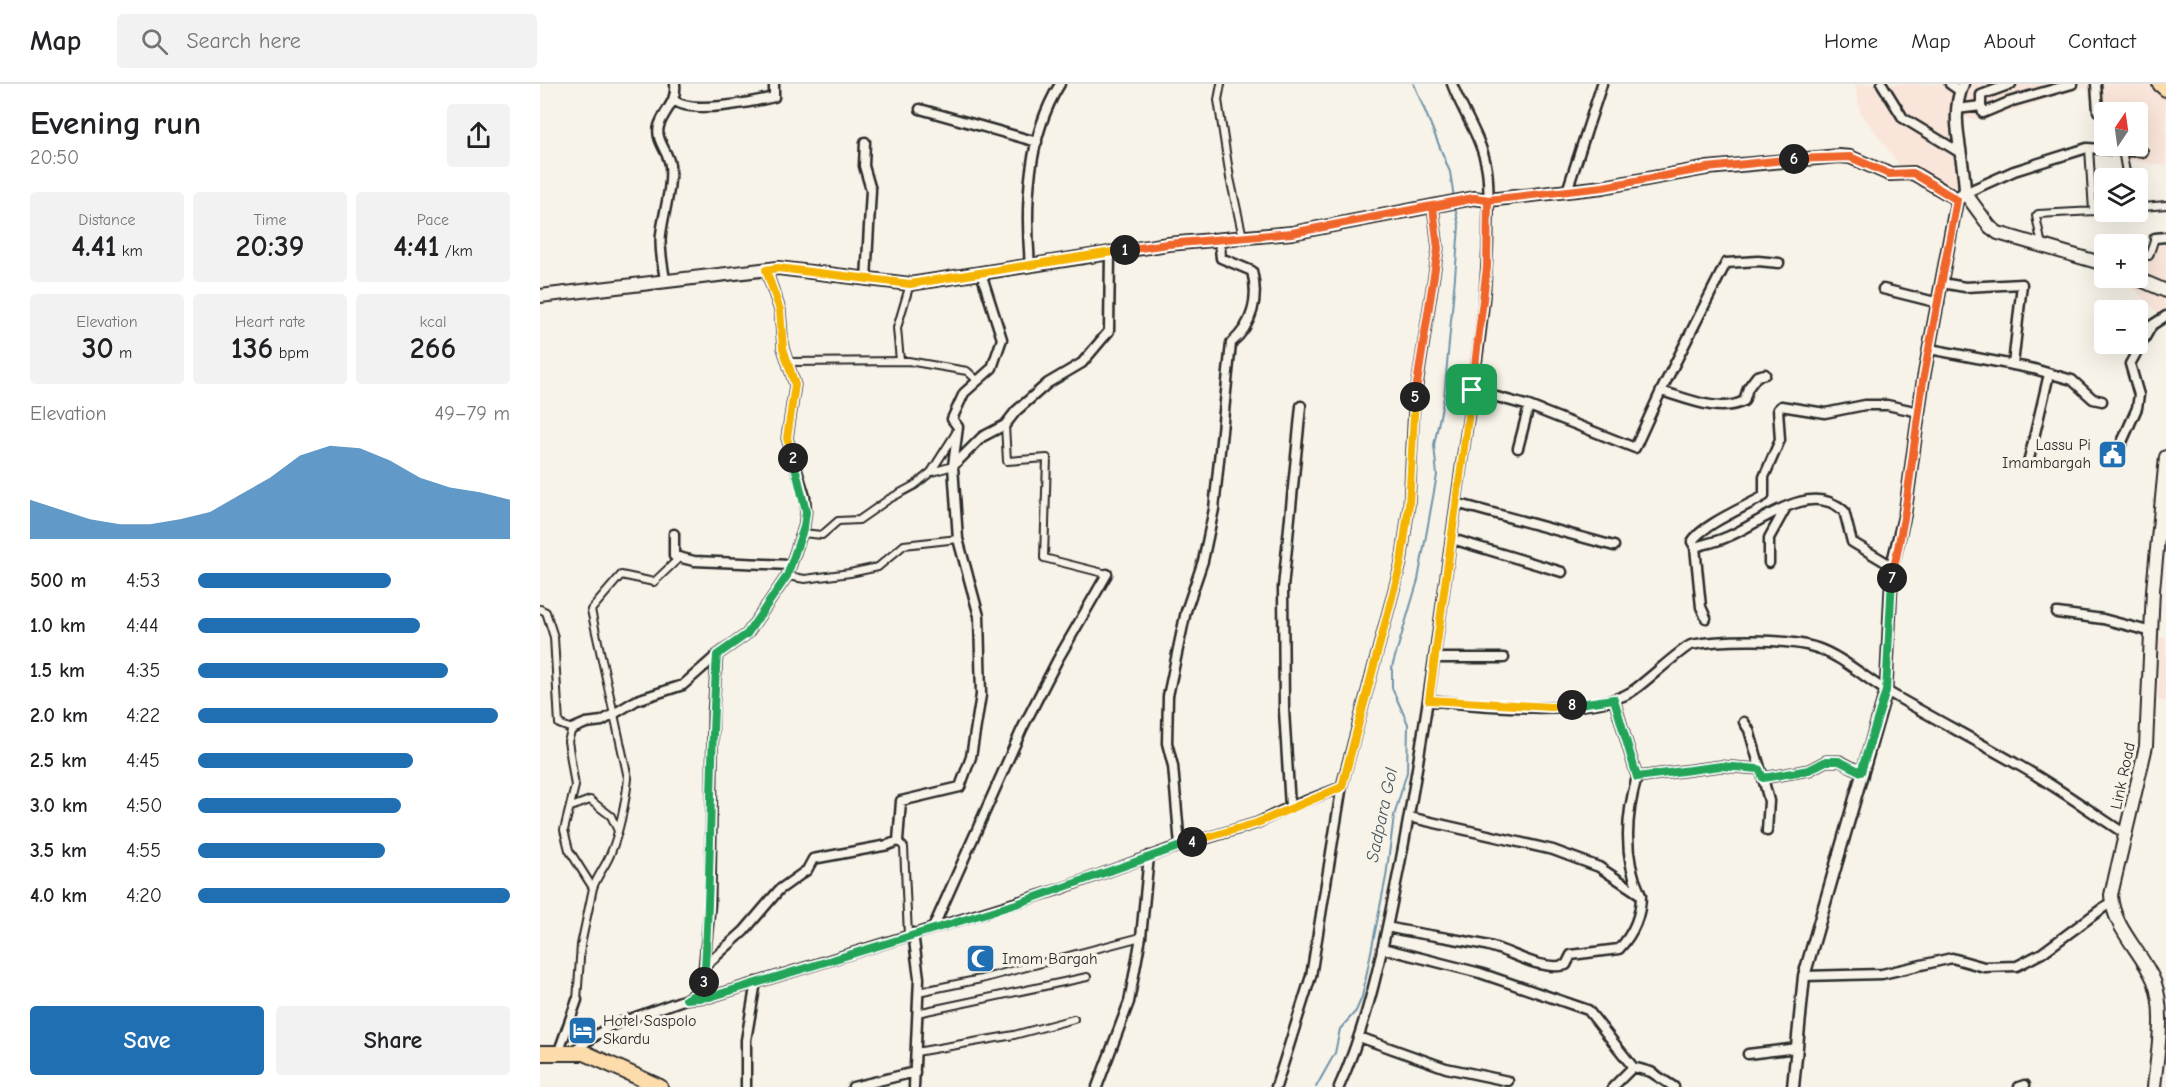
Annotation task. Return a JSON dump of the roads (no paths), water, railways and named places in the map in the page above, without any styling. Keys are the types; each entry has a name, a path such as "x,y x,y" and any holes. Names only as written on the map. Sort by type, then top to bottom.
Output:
{"highway":[{"path":"2160,84 2166,89"},
{"path":"541,1053 566,1051 596,1057 653,1085"}],"main road":[{"path":"540,296 778,268 910,284 1110,253 1219,239 1292,233 1474,198 1488,200 1567,191 1707,168 1839,156 1850,157 1889,174 1913,173 1961,196 1990,227 1998,232 2042,248 2094,261"},
{"path":"2148,283 2166,291"},
{"name":"Link Road","path":"2111,902 2113,881 2127,835 2146,746 2153,591 2166,456"},
{"path":"2111,902 2115,918 2141,957 2155,984 2160,1022 2154,1087"}],"street":[{"path":"665,280 661,237 670,182 666,150 658,138 659,126 674,100 675,84"},
{"path":"674,100 684,106 752,104 774,97 774,84"},
{"path":"1030,266 1026,218 1037,142 1049,102 1060,84"},
{"path":"1221,84 1218,100 1230,178 1243,237"},
{"path":"1339,1087 1359,1037 1387,927 1409,817 1436,658 1487,267 1487,171 1481,144 1452,84"},
{"path":"1567,191 1602,84"},
{"path":"1882,84 1903,118 1959,152"},
{"path":"1793,1087 1804,976 1886,691 1892,566 1905,513 1919,412 1942,283 1961,196 1957,109 1962,88 1950,84"},
{"path":"2012,84 1981,95 1983,113 2009,102 2072,84"},
{"path":"2096,84 2097,102"},
{"path":"1957,109 1981,106"},
{"path":"920,110 1037,142"},
{"path":"865,142 864,166 871,190 866,280"},
{"path":"2042,248 2041,231 2036,216 2047,213 2093,211 2089,148"},
{"path":"1961,196 2014,171 2094,148"},
{"path":"2148,207 2166,205"},
{"path":"1276,1087 1311,975 1342,787 1402,551 1409,505 1414,406 1438,249 1435,206"},
{"path":"2149,256 2155,238 2166,237"},
{"path":"1180,846 1173,766 1167,743 1168,696 1186,611 1203,561 1214,509 1231,343 1242,334 1254,304 1252,271 1221,258 1219,239"},
{"path":"931,472 952,466 982,437 1005,425 1048,383 1082,363 1109,331 1110,253"},
{"path":"1472,390 1529,406 1635,448 1661,391 1726,263 1758,261 1779,263"},
{"path":"540,609 546,612 554,637 559,724 572,729 586,723 603,721 637,700 683,685 717,655 747,634 787,576 802,533 806,512 805,497 787,438 795,385 783,348 780,310 766,270"},
{"path":"914,1087 918,992 910,934 904,847 898,841 901,801 960,787 977,733 981,695 979,616 958,539 952,466 958,430 952,419 964,393 992,368 1002,339 981,273"},
{"path":"1942,283 1965,287 2022,284 2013,365"},
{"path":"900,361 897,328 910,284"},
{"path":"1883,289 1939,303"},
{"path":"2118,451 2138,408 2139,395 2130,364 2152,326 2166,316"},
{"path":"1930,350 2013,365 2072,380 2093,399 2102,401"},
{"path":"788,362 900,361 967,371 978,381"},
{"path":"1661,391 1708,404 1728,406 1744,401 1752,382 1757,376 1764,374"},
{"path":"2028,463 2049,374"},
{"path":"1706,618 1701,607 1695,547 1692,542 1695,537 1764,496 1764,477 1780,440 1778,418 1781,405 1825,413 1876,405 1919,412"},
{"path":"1290,807 1284,710 1283,588 1301,406"},
{"path":"1518,448 1529,406"},
{"path":"933,928 1022,729 1058,659 1107,574 1044,558 1047,458 1007,461 1005,425"},
{"path":"802,533 822,535 838,521 859,520 889,499 915,485 931,472 958,430"},
{"path":"1695,547 1726,538 1802,501 1813,500 1841,508 1846,516 1852,542 1892,566"},
{"path":"1456,503 1614,546"},
{"path":"1769,563 1769,538 1785,508"},
{"path":"674,534 674,556 694,561 790,565"},
{"path":"787,576 805,579 878,567 904,545 958,539"},
{"path":"1452,539 1562,572"},
{"path":"566,1051 577,1000 581,945 592,888 609,858 618,831 620,816 626,800 628,778 591,610 621,575 654,582 677,560"},
{"path":"2057,614 2103,619 2152,632"},
{"path":"1429,700 1551,707 1614,699 1631,692 1673,660 1685,647 1716,640 1818,648 1886,691 2022,767 2127,835"},
{"path":"686,999 702,988 705,966 710,904 713,714 717,655"},
{"path":"1436,658 1504,658"},
{"path":"1387,927 1492,947 1557,967 1566,965 1571,955 1619,949 1635,926 1641,895 1629,863 1629,824 1637,777 1614,699"},
{"path":"1744,722 1749,730 1768,801 1767,831"},
{"path":"572,729 568,741 575,786 564,830 573,857 592,888"},
{"path":"1763,778 1809,770 1826,761 1839,761 1861,772"},
{"path":"1637,777 1721,766 1759,769"},
{"path":"566,1051 610,1026 686,999 710,997 1049,893 1149,856 1257,823 1290,807 1342,787"},
{"path":"571,807 590,800 611,816 618,831"},
{"path":"1409,817 1553,850 1599,867 1641,895"},
{"path":"705,966 744,931 764,906 807,870 813,859 888,845 898,841"},
{"path":"1097,1087 1129,1002 1141,937 1149,856"},
{"path":"1804,976 1882,974 1952,958 1984,967 2017,966 2042,953 2111,902"},
{"path":"918,992 981,979 1141,937"},
{"path":"1382,948 1480,973 1588,1010 1633,1067 1651,1072 1674,1087"},
{"path":"917,1013 1087,977"},
{"path":"746,1087 746,1040 756,982"},
{"path":"916,1052 1014,1035 1074,1019"},
{"path":"1359,1037 1446,1068 1508,1081"},
{"path":"1748,1054 1797,1048"},
{"path":"1614,1087 1633,1067"},
{"path":"853,1087 915,1072"}],"waterway":[{"name":"Sadpara Gol","path":"1414,84 1450,172 1454,198"},
{"name":"Sadpara Gol","path":"1316,1087 1335,1053 1340,1029 1356,1011 1362,997 1386,877 1394,816 1407,772 1408,724 1392,688 1392,667 1418,580 1437,475 1434,445 1444,397 1459,226 1455,207"}],"place":[{"name":"Lassu Pi Imambargah","path":"2112,454"},
{"name":"Imam Bargah","path":"981,959"},
{"name":"Hotel Saspolo Skardu","path":"582,1030"}]}
